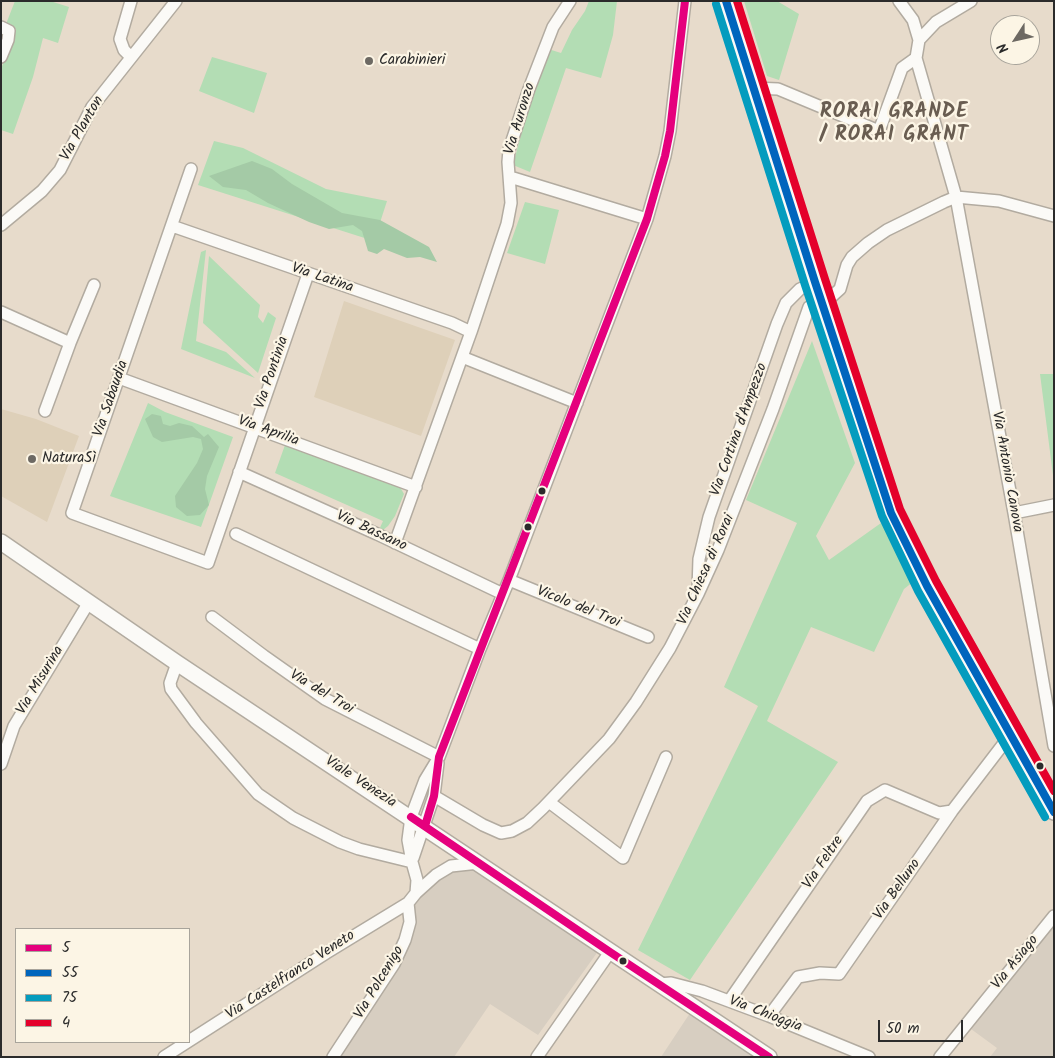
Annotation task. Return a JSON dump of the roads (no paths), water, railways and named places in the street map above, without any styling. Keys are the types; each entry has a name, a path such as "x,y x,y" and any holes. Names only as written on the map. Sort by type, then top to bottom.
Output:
{"main road":[{"path":"726,1 815,282 891,512 927,586 1054,812"},
{"name":"Viale Venezia","path":"1,542 177,663 425,826 769,1057"}],"street":[{"path":"131,1 120,39 124,50 131,57"},
{"name":"Via Planton","path":"1,225 42,191 60,170 92,107 176,1"},
{"name":"Via Auronzo","path":"396,543 507,224 511,203 509,150 529,89 553,27 570,1"},
{"path":"416,893 417,880 408,840 411,817 425,780 439,757 480,649 509,580 647,219 670,131 685,1"},
{"path":"753,88 778,88 879,131 902,68 916,58 919,40 913,20 899,1"},
{"path":"919,40 936,22 971,1"},
{"path":"1,27 9,31 8,40 1,57"},
{"name":"Via Antonio Canova","path":"916,58 956,197 1014,513 1054,746"},
{"name":"Via Sabaudia","path":"192,169 72,513 208,564 239,472"},
{"path":"510,177 647,219"},
{"path":"830,298 840,289 847,265 852,257 868,243 887,230 956,197 999,201 1051,213"},
{"name":"Via Latina","path":"172,226 452,323 471,332"},
{"name":"Via Pontinia","path":"239,472 308,274"},
{"name":"Via Cortina d'Ampezzo","path":"698,594 699,559 709,517 777,324 786,303 792,296 800,289 815,282"},
{"path":"45,411 94,285"},
{"name":"Via Chiesa di Rorai","path":"434,796 501,834 512,831 527,823 609,739 636,702 670,648 698,594 718,550 770,418 809,307"},
{"path":"1,312 70,344"},
{"path":"462,357 578,402"},
{"name":"Via Aprilia","path":"119,378 416,487"},
{"name":"Via Bassano","path":"239,472 503,594"},
{"path":"1014,513 1054,505"},
{"path":"236,534 480,649"},
{"name":"Vicolo del Troi","path":"509,580 648,637"},
{"name":"Via Misurina","path":"1,764 14,726 89,602"},
{"name":"Via del Troi","path":"212,616 325,699 439,757"},
{"path":"177,663 170,683 171,689 196,723 258,794 293,818 340,842 359,850 412,862"},
{"name":"Via Belluno","path":"769,1016 798,976 820,973 839,974 952,811 1011,734"},
{"path":"412,862 434,796 439,757"},
{"path":"549,802 623,858 666,757"},
{"name":"Via Feltre","path":"729,1001 867,801 885,790 939,813 952,811"},
{"name":"Via Castelfranco Veneto","path":"190,1040 408,903 416,893 450,866 479,863"},
{"name":"Via Polcenigo","path":"333,1057 394,964 405,940 410,922 408,903"},
{"name":"Via Asiago","path":"940,1057 1054,916"},
{"path":"537,1057 610,952"},
{"name":"Via Chioggia","path":"659,984 671,982 702,991 869,1057"},
{"name":"Via Castelfranco Veneto","path":"164,1057 186,1043"}],"place":[{"name":"Carabinieri","path":"369,61"},
{"name":"NaturaSì","path":"32,459"}],"district":[{"name":"RORAI GRANDE / RORAI GRANT","path":"894,126"}]}
